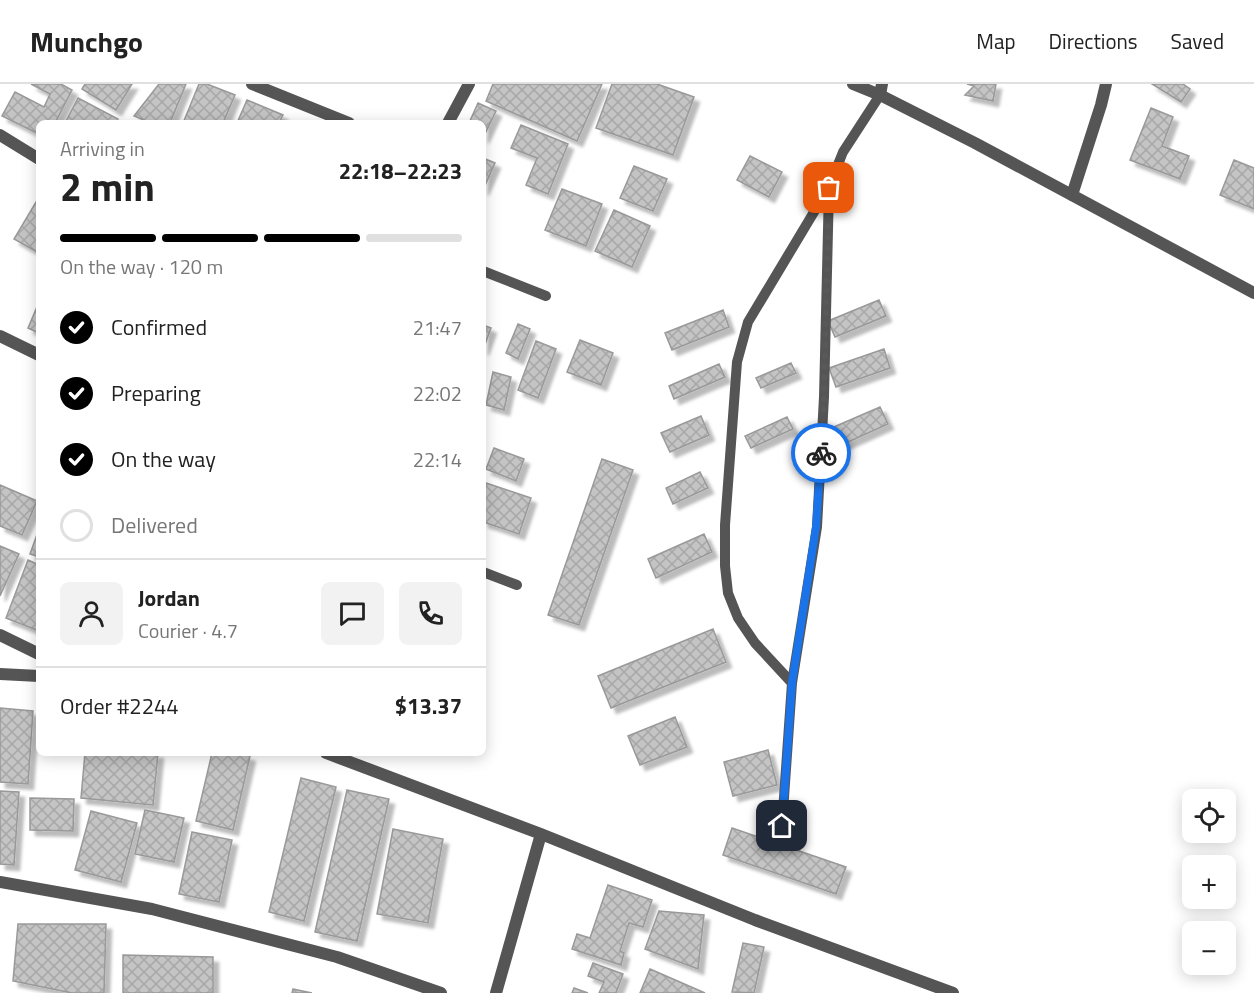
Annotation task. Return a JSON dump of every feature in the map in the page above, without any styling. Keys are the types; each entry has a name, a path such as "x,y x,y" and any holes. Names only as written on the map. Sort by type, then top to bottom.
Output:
{"street":[{"path":"252,84 342,120"},
{"path":"450,120 469,84"},
{"path":"853,84 881,89 975,143 1254,293"},
{"path":"1072,195 1106,84"},
{"path":"0,135 36,157"},
{"path":"0,336 36,354"},
{"path":"0,635 36,653"},
{"path":"0,674 36,676"},
{"path":"334,756 541,834 755,920 953,993"},
{"path":"496,993 541,834"},
{"path":"0,882 152,909 337,957 441,993"}],"lane":[{"path":"792,683 755,643 738,618 728,593 725,567 725,525 737,362 748,322 829,188 843,152 881,89"},
{"path":"782,826 792,683 816,527 824,397 829,188"},
{"path":"486,272 546,296"},
{"path":"486,573 517,585"}],"building":[{"path":"31,84 61,84 72,90 57,120 36,120 36,133 2,116 15,92 44,107 50,94"},
{"path":"85,84 132,84 116,110 82,89"},
{"path":"159,84 186,84 171,120 144,120 134,116"},
{"path":"199,84 207,84 235,95 224,120 184,120"},
{"path":"493,84 602,84 577,141 486,101"},
{"path":"612,84 657,84 694,97 673,155 596,128"},
{"path":"967,84 996,84 993,101 965,95 974,86"},
{"path":"1152,84 1183,84 1190,89 1181,102"},
{"path":"78,98 118,119 118,120 67,120"},
{"path":"247,100 283,115 280,120 238,120"},
{"path":"478,103 496,111 486,132 486,120 470,120"},
{"path":"1151,108 1173,117 1162,146 1189,156 1180,179 1130,160"},
{"path":"521,125 568,144 548,194 526,185 537,158 511,148"},
{"path":"750,156 782,172 769,197 737,180"},
{"path":"486,159 495,163 486,183"},
{"path":"1234,160 1254,168 1254,209 1220,195"},
{"path":"634,166 667,179 653,211 620,198"},
{"path":"562,189 602,204 586,246 545,230"},
{"path":"36,202 36,251 14,239"},
{"path":"614,210 650,226 632,267 595,251"},
{"path":"879,300 886,316 835,337 828,321"},
{"path":"36,309 36,332 28,328"},
{"path":"723,310 729,327 672,350 665,333"},
{"path":"518,324 530,329 518,359 506,353"},
{"path":"486,326 491,328 486,342"},
{"path":"580,340 613,353 601,385 567,372"},
{"path":"536,341 556,349 538,398 518,390"},
{"path":"884,349 890,368 836,387 829,368"},
{"path":"791,363 796,373 761,388 756,378"},
{"path":"719,364 725,377 674,399 669,386"},
{"path":"493,372 511,377 504,410 486,405"},
{"path":"880,407 888,424 835,448 827,430"},
{"path":"701,416 709,435 670,452 661,433"},
{"path":"787,417 793,429 751,448 745,436"},
{"path":"494,448 524,459 516,481 486,469"},
{"path":"602,459 633,470 579,625 548,615"},
{"path":"700,472 708,488 673,504 666,488"},
{"path":"486,483 531,498 519,534 486,523"},
{"path":"0,485 36,501 22,535 0,526"},
{"path":"704,534 712,552 656,578 648,559"},
{"path":"36,537 36,556 30,554"},
{"path":"0,546 19,554 0,596"},
{"path":"28,560 36,564 36,630 6,618"},
{"path":"713,629 726,662 611,708 598,676"},
{"path":"0,708 33,711 28,784 0,782"},
{"path":"675,717 687,747 640,765 628,736"},
{"path":"768,750 777,785 733,796 724,762"},
{"path":"85,756 158,756 153,805 81,798"},
{"path":"211,756 250,756 233,830 196,821"},
{"path":"301,778 336,787 304,921 269,912"},
{"path":"347,790 389,799 357,941 315,932"},
{"path":"0,791 19,792 14,865 0,864"},
{"path":"30,798 74,799 73,831 30,830"},
{"path":"145,810 184,818 174,862 135,854"},
{"path":"91,811 137,823 121,882 75,870"},
{"path":"732,828 846,867 836,894 723,855"},
{"path":"393,829 443,839 428,923 377,914"},
{"path":"192,832 232,840 219,902 179,894"},
{"path":"608,885 652,900 643,927 629,923 620,951 624,953 621,965 572,949 577,934 590,938"},
{"path":"659,911 704,915 698,969 645,949"},
{"path":"18,924 106,924 104,993 72,993 13,981"},
{"path":"743,943 764,947 754,993 732,992"},
{"path":"123,955 213,957 213,993 123,993"},
{"path":"593,963 623,974 616,993 599,993 604,982 588,976"},
{"path":"650,969 705,993 640,993"},
{"path":"574,988 588,993 572,993"},
{"path":"293,989 312,993 292,993"}],"way so far":[{"path":"821,453 829,188"}],"route":[{"path":"782,826 792,683 816,527 821,453"}]}
